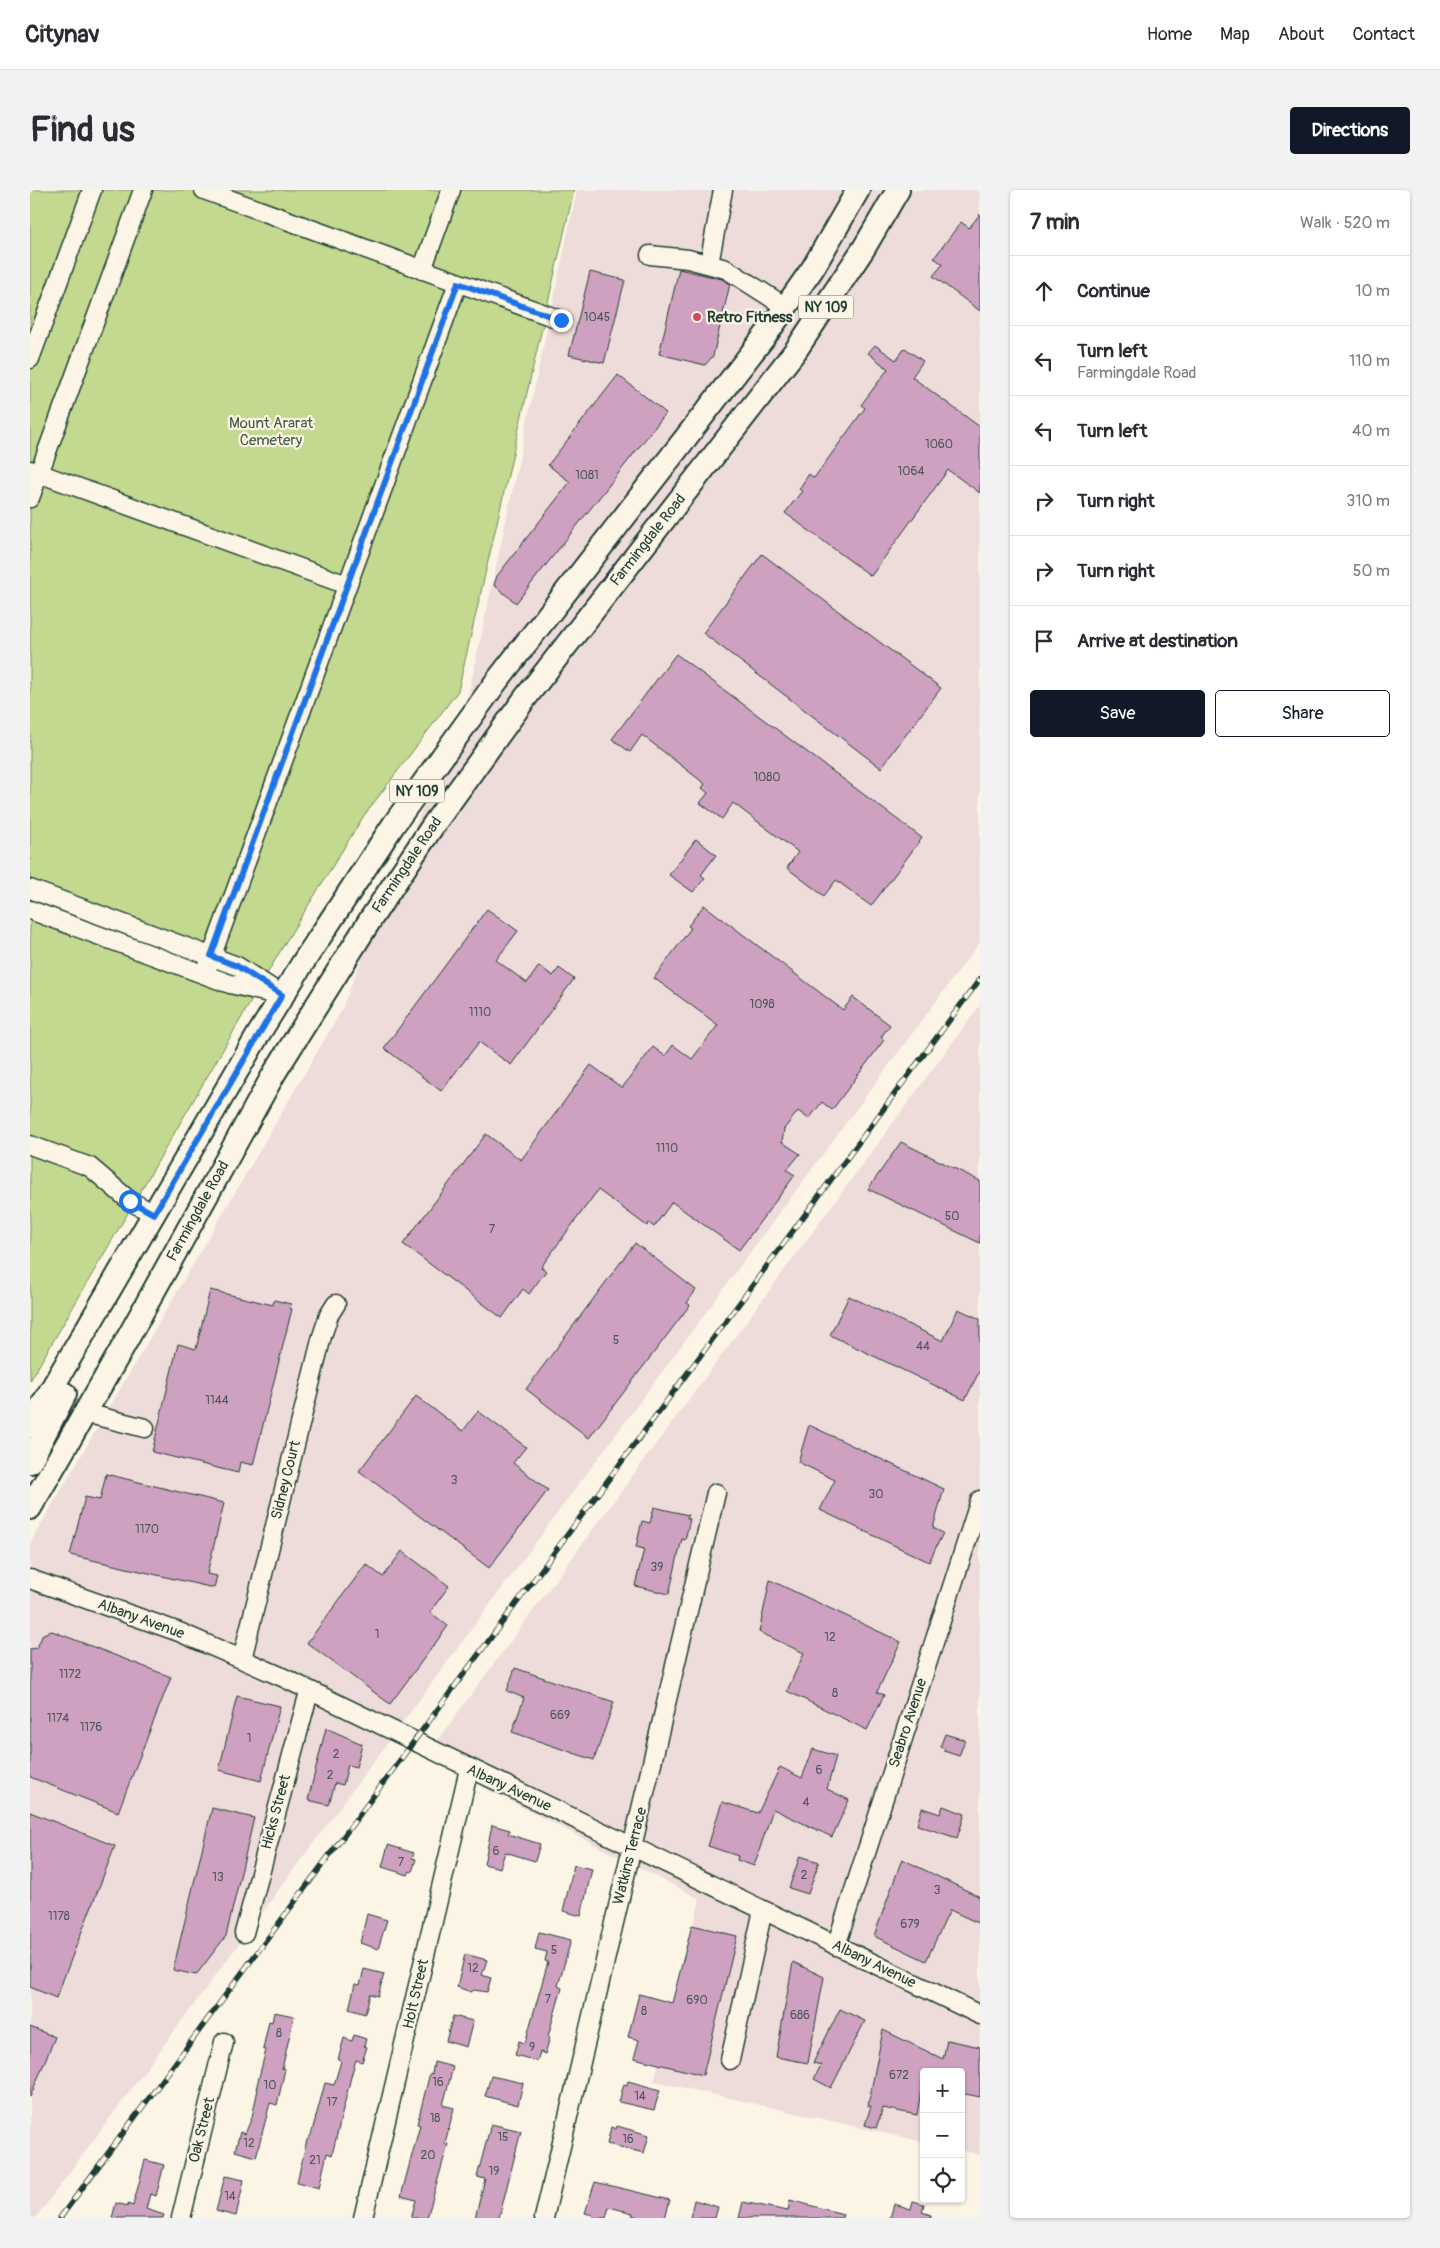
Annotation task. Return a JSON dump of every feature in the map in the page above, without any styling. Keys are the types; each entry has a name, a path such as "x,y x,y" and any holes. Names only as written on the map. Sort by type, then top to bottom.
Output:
{"main road":[{"name":"NY 109","path":"30,1426 282,995 394,824 462,728 725,390 786,307 823,251 858,190"},
{"name":"Farmingdale Road","path":"30,1508 85,1414 316,1002 396,881 531,690 785,365 860,255 898,190"},
{"path":"30,1462 85,1354 99,1309"}],"street":[{"path":"30,359 92,190"},
{"path":"30,498 35,471 143,190"},
{"path":"204,190 561,320"},
{"path":"422,270 451,190"},
{"path":"709,264 723,190"},
{"path":"650,255 688,259 726,269 786,307"},
{"path":"204,974 458,283"},
{"path":"35,471 347,585"},
{"path":"30,889 237,966 282,995"},
{"path":"30,910 230,984 282,995"},
{"path":"30,1145 90,1167 130,1201 154,1214"},
{"name":"Sidney Court","path":"242,1659 322,1336 336,1304"},
{"path":"85,1414 145,1428"},
{"name":"Watkins Terrace","path":"544,2218 716,1493"},
{"name":"Seabro Avenue","path":"836,1946 980,1500"},
{"name":"Albany Avenue","path":"30,1579 179,1632 242,1659 980,2015"},
{"name":"Hicks Street","path":"244,1933 309,1692"},
{"name":"Holt Street","path":"363,2218 469,1769"},
{"path":"730,2060 763,1910"},
{"name":"Oak Street","path":"181,2218 224,2042"}],"shaded area":[{"path":"577,190 980,190 980,942 36,2218 30,2218 30,1543 340,1013 469,692"},
{"path":"980,1005 980,2155 965,2151 965,2068 920,2068 920,2141 654,2081 700,1899 425,1757"}],"green space":[{"name":"Mount Ararat Cemetery","path":"30,190 574,190 458,691 363,817 285,943 30,1381"}],"building":[{"path":"980,214 980,311 933,276 943,264 934,258 961,222 969,228"},
{"path":"679,269 722,279 730,284 713,356 705,365 659,354"},
{"path":"590,272 625,280 604,363 569,355"},
{"path":"875,345 896,360 905,348 923,361 912,377 980,427 980,493 948,470 871,576 785,513 802,491 799,489 809,474 814,478 865,408 861,405 888,369 868,353"},
{"path":"618,375 666,413 516,603 494,585 497,576 570,482 548,465"},
{"path":"762,554 941,688 881,768 703,633"},
{"path":"676,654 922,838 871,906 836,880 824,896 787,868 798,852 733,803 722,819 700,803 708,793 702,788 705,784 642,735 630,752 612,739"},
{"path":"696,839 716,855 701,875 705,878 693,892 669,875"},
{"path":"704,905 843,1010 853,997 890,1025 881,1037 884,1040 832,1110 822,1102 809,1119 798,1111 784,1129 782,1142 800,1154 787,1170 795,1175 739,1250 672,1202 654,1227 649,1223 647,1226 598,1190 541,1267 546,1271 529,1294 523,1289 502,1318 403,1244 486,1134 521,1160 591,1065 622,1088 653,1047 665,1056 673,1045 692,1059 718,1025 654,978 691,928 688,926"},
{"path":"487,909 518,931 496,960 527,983 539,966 553,976 559,968 574,979 511,1065 479,1042 441,1091 384,1048"},
{"path":"901,1142 980,1181 980,1243 868,1189"},
{"path":"635,1243 696,1290 687,1303 690,1305 589,1438 526,1389"},
{"path":"210,1290 273,1305 274,1300 291,1304 290,1309 292,1309 253,1465 240,1462 238,1473 152,1452 178,1344 196,1349"},
{"path":"849,1296 943,1341 958,1309 980,1319 980,1370 965,1400 830,1335"},
{"path":"416,1396 463,1431 478,1411 526,1447 513,1463 548,1490 489,1568 359,1471"},
{"path":"809,1425 944,1489 933,1528 943,1533 929,1562 820,1510 835,1480 798,1462"},
{"path":"106,1474 224,1503 207,1574 217,1576 214,1588 70,1555 85,1497 100,1500"},
{"path":"654,1507 688,1515 687,1518 690,1519 685,1540 682,1539 669,1594 635,1586 644,1549 636,1547 642,1521 650,1523"},
{"path":"402,1551 449,1586 430,1612 448,1626 390,1704 307,1643 366,1564 383,1577"},
{"path":"770,1580 901,1642 877,1692 884,1695 867,1730 787,1691 804,1653 759,1632"},
{"path":"52,1631 171,1677 118,1812 30,1777 30,1649 37,1648 43,1634"},
{"path":"515,1668 614,1702 594,1760 512,1732 524,1698 507,1691"},
{"path":"237,1696 280,1706 261,1781 219,1770"},
{"path":"326,1728 362,1744 356,1767 348,1765 343,1785 335,1783 329,1805 308,1800"},
{"path":"945,1734 965,1740 959,1756 944,1751 945,1749 940,1747"},
{"path":"813,1749 836,1756 827,1789 849,1800 832,1837 773,1809 754,1866 737,1860 738,1856 708,1846 722,1802 758,1813 780,1767 802,1778"},
{"path":"943,1806 965,1814 957,1838 917,1825 922,1808 940,1814"},
{"path":"212,1808 254,1818 226,1936 196,1975 173,1970"},
{"path":"30,1812 115,1846 56,1998 30,1987"},
{"path":"492,1825 510,1830 508,1834 540,1844 535,1861 505,1852 500,1868 484,1864"},
{"path":"388,1845 414,1853 412,1858 416,1859 412,1872 410,1871 408,1875 382,1867"},
{"path":"800,1856 819,1862 808,1894 789,1888"},
{"path":"902,1859 980,1897 980,1924 950,1910 926,1961 874,1936"},
{"path":"574,1865 592,1869 581,1916 563,1911"},
{"path":"367,1914 387,1920 378,1949 360,1943"},
{"path":"692,1925 737,1936 703,2075 634,2058 639,2040 628,2037 639,1994 672,2003"},
{"path":"539,1932 571,1940 558,1986 562,1988 548,2036 550,2037 545,2054 540,2052 537,2061 515,2055 519,2041 525,2043 548,1962 545,1961 547,1952 535,1949"},
{"path":"465,1954 487,1960 482,1975 491,1978 487,1992 474,1990 471,1992 457,1987"},
{"path":"793,1962 824,1977 808,2063 776,2057"},
{"path":"364,1969 384,1974 378,1996 370,1994 365,2014 349,2009 355,1984 360,1985"},
{"path":"840,2009 865,2021 831,2088 814,2079 821,2065 813,2063"},
{"path":"274,2012 294,2016 282,2069 285,2069 277,2105 270,2103 256,2157 235,2151 240,2132 245,2134 252,2117 258,2089 256,2089 266,2050 263,2049 269,2021 272,2022"},
{"path":"453,2016 473,2021 466,2047 446,2041"},
{"path":"30,2027 55,2037 30,2097"},
{"path":"883,2030 943,2059 947,2040 980,2047 980,2097 965,2094 965,2068 920,2068 920,2097 917,2115 883,2108 876,2128 865,2125 871,2106 868,2106"},
{"path":"354,2035 366,2039 364,2046 367,2047 362,2062 356,2060 332,2155 327,2153 319,2188 297,2182 307,2140 311,2135 325,2083 334,2085 341,2061 338,2060 344,2038 352,2041"},
{"path":"434,2062 453,2067 443,2105 454,2108 445,2143 448,2144 427,2218 411,2218 416,2200 401,2196 420,2125 417,2124"},
{"path":"491,2076 523,2083 518,2105 485,2096"},
{"path":"628,2081 660,2090 654,2110 619,2102 624,2084 627,2085"},
{"path":"491,2124 521,2131 499,2218 475,2218 485,2179 477,2177"},
{"path":"617,2126 649,2135 644,2153 607,2144 611,2127 616,2129"},
{"path":"145,2160 164,2165 156,2196 150,2194 146,2209 164,2215 163,2218 112,2218 116,2203 133,2206"},
{"path":"225,2176 244,2180 236,2216 216,2211"},
{"path":"595,2182 670,2200 665,2218 641,2218 632,2215 633,2213 609,2207 606,2218 592,2218 593,2215 585,2213"},
{"path":"694,2200 718,2207 715,2218 690,2218"},
{"path":"790,2200 843,2214 842,2218 739,2218 743,2202 788,2211"},
{"path":"913,2201 924,2204 922,2212 931,2215 931,2218 890,2218 894,2204 911,2209"}],"railway":[{"path":"60,2218 980,979"}],"place":[{"name":"Retro Fitness","path":"697,317"}],"route":[{"path":"130,1201 154,1214 282,995 237,966 211,956 458,283 561,320"}]}
